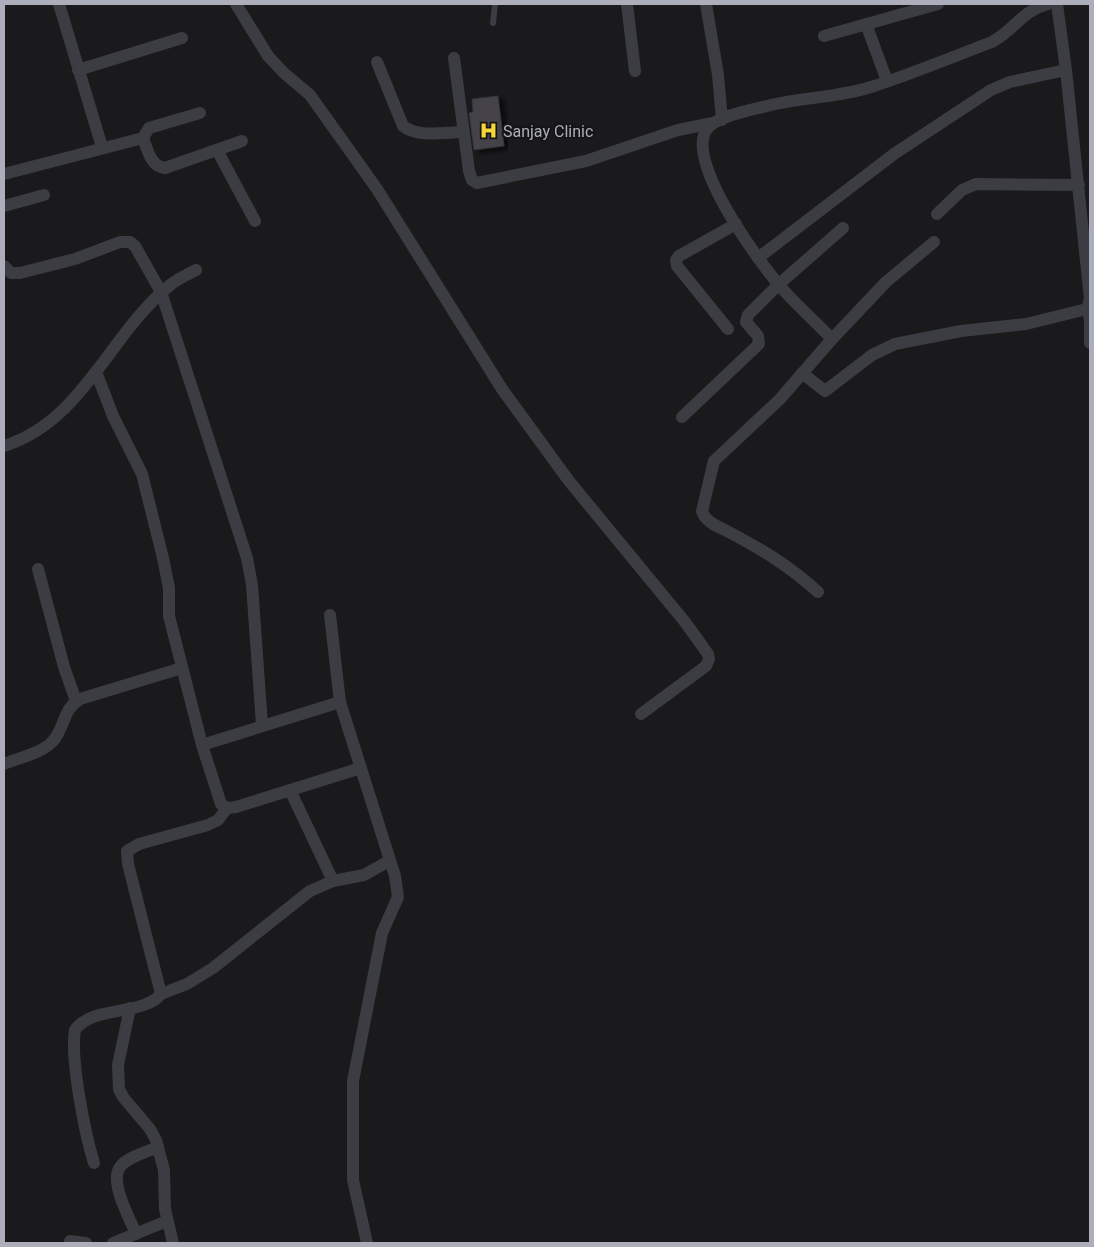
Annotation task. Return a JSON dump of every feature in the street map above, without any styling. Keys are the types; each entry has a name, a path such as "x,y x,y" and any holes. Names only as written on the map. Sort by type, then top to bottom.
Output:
{"street":[{"path":"60,4 102,147"},
{"path":"236,4 268,56 284,73 310,95 377,189 508,397 569,481 668,600 708,654 709,659 706,666 641,714"},
{"path":"627,4 634,71"},
{"path":"706,4 718,75 717,121 705,132 704,152 706,168 712,185 758,258 778,285 832,339"},
{"path":"824,36 938,4"},
{"path":"454,58 470,176 474,182 481,184 586,161 670,132 717,121 773,104 836,95 887,81 992,42 1010,31 1029,11 1048,4"},
{"path":"1057,4 1079,185 1090,299 1087,309 1090,319 1090,342"},
{"path":"866,24 887,81"},
{"path":"78,70 182,38"},
{"path":"377,62 403,126 412,131 420,132 463,132"},
{"path":"758,258 894,154 991,90 1010,82 1066,70"},
{"path":"4,174 102,147 143,138 149,128 200,113"},
{"path":"143,138 157,167 165,168 242,141"},
{"path":"217,150 255,221"},
{"path":"937,214 962,190 976,184 1079,185"},
{"path":"4,206 44,195"},
{"path":"728,329 677,266 676,260 679,256 736,224"},
{"path":"682,418 759,344 758,336 746,322 748,315 778,285 843,228"},
{"path":"4,266 11,273 20,273 54,266 120,242 130,242 135,246 161,292 247,558 254,601 262,726"},
{"path":"818,592 785,563 705,518 702,511 714,461 780,399 877,291 934,242"},
{"path":"4,446 27,438 50,423 96,372 133,323 161,292 196,270"},
{"path":"802,373 825,392 872,355 895,344 961,331 1026,324 1087,309"},
{"path":"96,372 113,416 142,474 163,558 168,588 169,616 202,745 216,795 221,804 227,808 236,807 360,768"},
{"path":"38,569 64,667 76,701"},
{"path":"330,615 340,702 395,876 398,897 381,939 353,1081 353,1180 367,1243"},
{"path":"4,764 42,750 53,741 71,704 76,701 182,668"},
{"path":"202,745 340,702"},
{"path":"290,790 333,881"},
{"path":"160,994 128,864 127,852 139,844 208,825 218,820 227,808"},
{"path":"94,1163 85,1126 74,1049 75,1030 87,1019 157,999 160,994 201,975 299,898 333,881 364,875 389,861"},
{"path":"130,1008 118,1065 119,1088 123,1097 150,1128 158,1147 164,1170 167,1221 173,1243"},
{"path":"136,1234 119,1192 117,1173 124,1163 158,1147"},
{"path":"113,1243 167,1221"},
{"path":"70,1241 86,1243"}],"lane":[{"path":"493,23 495,4"}],"building":[{"path":"498,96 504,146 474,150 469,113 473,112 472,99"}],"place":[{"name":"Sanjay Clinic","path":"489,131"}]}
